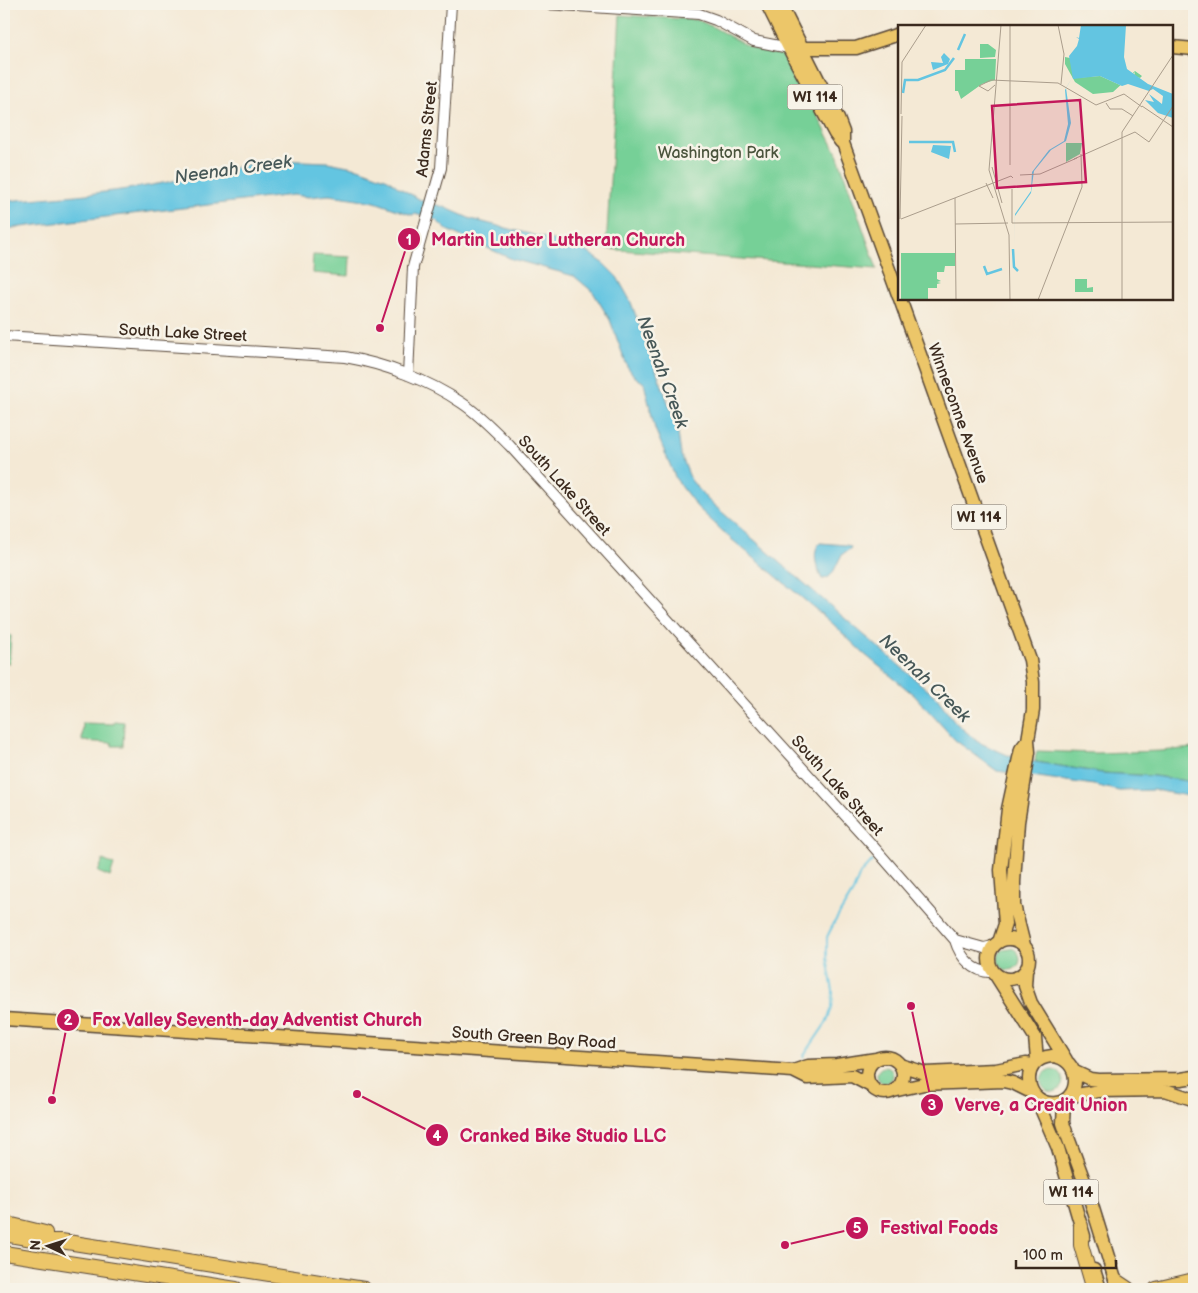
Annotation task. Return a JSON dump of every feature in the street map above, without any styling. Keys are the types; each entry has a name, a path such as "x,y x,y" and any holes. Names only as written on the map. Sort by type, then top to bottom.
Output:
{"highway":[{"path":"4,1222 45,1233 61,1241"},
{"path":"1081,1226 1081,1245 1091,1278 1092,1289"},
{"path":"4,1234 44,1241 61,1241 364,1289"},
{"path":"4,1253 236,1289"},
{"path":"1156,1289 1194,1280"},
{"path":"1117,1285 1128,1289"},
{"path":"1185,1289 1194,1287"}],"main road":[{"name":"Winneconne Avenue","path":"767,4 835,134 843,144 898,295"},
{"name":"Winneconne Avenue","path":"780,4 832,106 843,132 843,144"},
{"path":"789,48 856,48 898,34"},
{"path":"1173,47 1194,49"},
{"name":"Winneconne Avenue","path":"900,300 957,453 1030,660 1033,696 1028,740 1029,752 1024,758 1008,809 1001,881 1005,920 1004,928 992,945"},
{"name":"Winneconne Avenue","path":"1020,774 1014,853 1014,897 1024,945"},
{"path":"1034,1095 1029,1079 1035,1062 1036,1037 989,964 992,945 1012,939 1024,945 1029,958 1025,986 1030,1003 1075,1072 1098,1080 1194,1078 1190,1090 1193,1101"},
{"path":"994,973 1004,979 1010,979 1021,975 1026,970"},
{"name":"South Green Bay Road","path":"4,1018 793,1072 807,1078 852,1076 871,1086"},
{"path":"900,1065 925,1073 996,1070 1035,1062 1052,1056 1066,1060"},
{"path":"894,1091 902,1082 903,1070 897,1061 888,1057 876,1059 868,1069 867,1075 871,1086 884,1093 894,1091 924,1084 1004,1081 1013,1083 1049,1103 1056,1104 1067,1098 1099,1091 1166,1090 1193,1101"},
{"name":"South Green Bay Road","path":"793,1072 808,1066 837,1065 876,1059"},
{"path":"1067,1098 1075,1080 1075,1072"},
{"name":"WI 114","path":"1034,1095 1058,1148 1100,1289"},
{"name":"WI 114","path":"1067,1098 1063,1117 1066,1132 1086,1186 1117,1285"}],"street":[{"name":"Adams Street","path":"408,375 413,267 441,164 451,4"},
{"path":"546,4 699,14 725,24 754,41 789,48"},
{"name":"South Lake Street","path":"4,336 341,357 369,362 408,375 463,403 510,446 875,849 955,940 962,954 976,970 994,973"},
{"path":"955,940 992,945"},
{"path":"962,954 992,945"}],"green space":[{"name":"Washington Park","path":"620,15 698,20 747,46 762,52 782,55 812,105 836,151 877,269 606,249"},
{"path":"313,255 350,257 349,276 312,273"},
{"path":"4,633 11,636 9,663 4,662"},
{"path":"114,721 124,722 123,746 112,746 112,743 82,741 83,723 114,724"},
{"path":"1194,748 1194,782 1154,776 1102,773 1036,762 1035,759 1037,751 1096,753"},
{"path":"103,860 114,865 110,877 98,872"},
{"path":"1009,948 1017,951 1020,959 1017,967 1009,970 1001,967 998,959 1001,951"},
{"path":"882,1067 888,1067 893,1072 891,1081 882,1083 877,1078 877,1072"},
{"path":"1052,1070 1060,1073 1063,1081 1060,1089 1052,1092 1044,1089 1041,1081 1044,1073"}],"water":[{"name":"Neenah Creek","path":"275,160 328,162 358,168 388,179 421,200 444,207 471,219 580,247 602,262 617,277 630,300 677,426 681,455 691,480 708,500 937,698 956,723 978,742 1012,757 1036,762 1102,773 1154,776 1194,782 1194,797 1154,790 1119,791 1094,785 997,771 955,740 914,695 863,653 831,622 730,538 697,507 676,479 655,429 644,383 634,376 627,366 610,320 593,292 574,276 512,259 447,230 436,220 415,214 412,215 375,202 329,195 309,197 293,195 4,229 4,201 134,188"},
{"path":"820,543 846,545 851,548 842,555 832,574 822,579 815,556 817,546"}],"waterway":[{"path":"803,1057 826,1023 832,1008 833,991 827,958 827,937 853,892 860,874 872,861"}],"railway":[{"path":"1188,4 1194,7"}],"place":[{"name":"Martin Luther Lutheran Church","path":"380,328"},
{"name":"Verve, a Credit Union","path":"911,1006"},
{"name":"Cranked Bike Studio LLC","path":"357,1094"},
{"name":"Fox Valley Seventh-day Adventist Church","path":"52,1100"},
{"name":"Festival Foods","path":"785,1245"}]}
